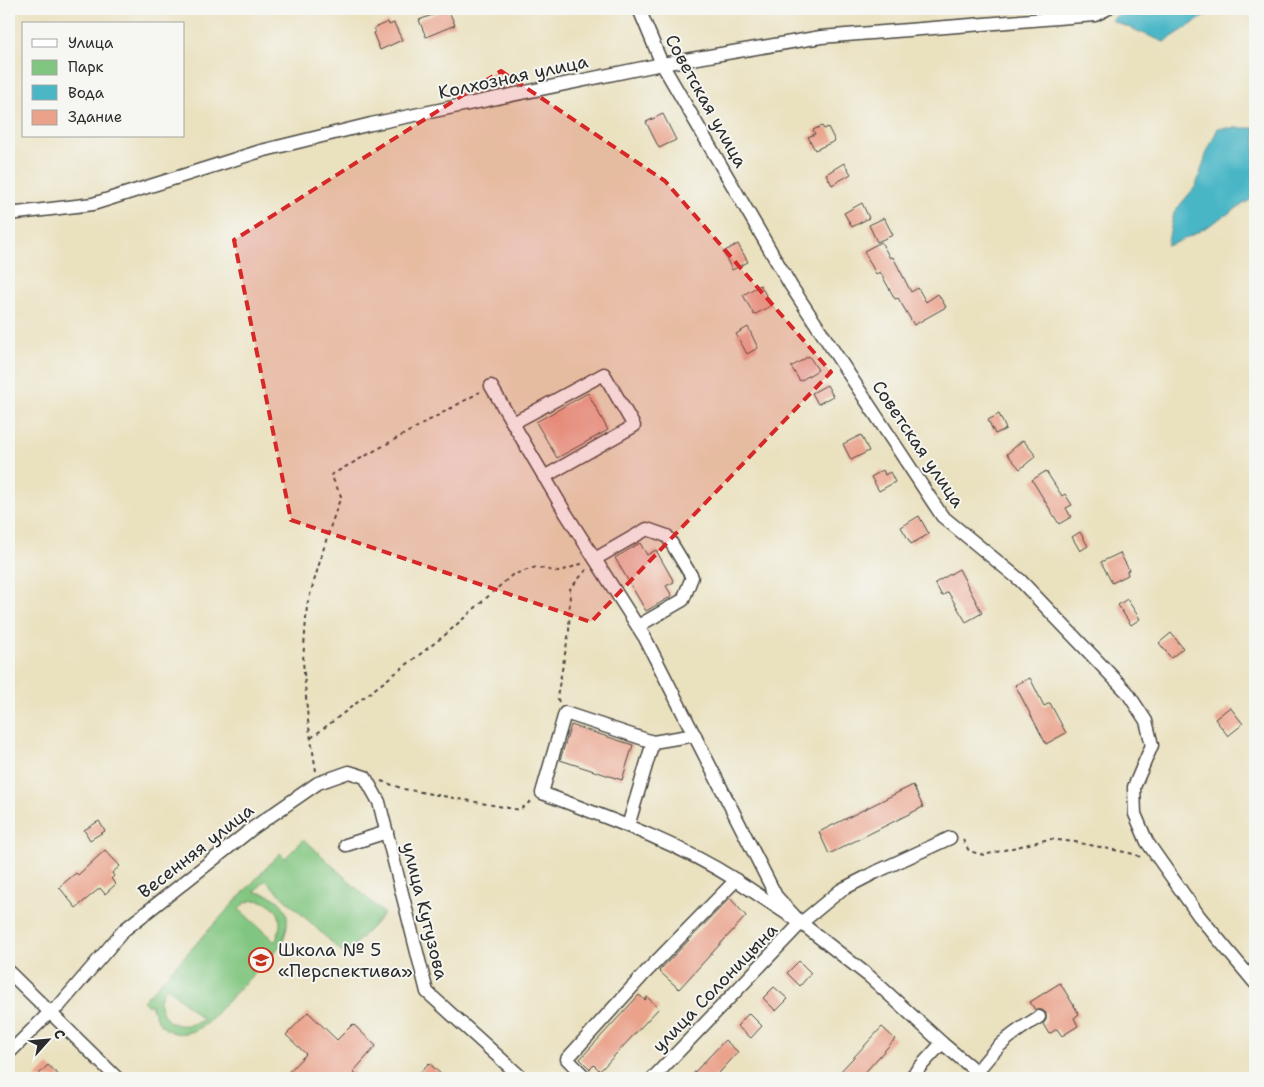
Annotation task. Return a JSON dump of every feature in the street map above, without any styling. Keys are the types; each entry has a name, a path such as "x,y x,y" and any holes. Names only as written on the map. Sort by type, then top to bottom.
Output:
{"street":[{"name":"Советская улица","path":"639,9 662,64 791,286 942,516 1020,580 1128,692 1146,721 1152,745 1134,787 1135,814 1147,842 1199,916 1255,983"},
{"name":"Колхозная улица","path":"9,214 93,204 261,150 371,124 662,64 820,37 1095,15 1107,9"},
{"path":"513,424 604,374 634,426 544,477"},
{"path":"491,386 544,477 638,626 776,896 801,923"},
{"path":"595,559 647,529 667,536 692,577 683,600 638,626"},
{"path":"695,735 653,742 565,713 542,793 628,826 710,863 801,923 870,977 980,1075 991,1052 1006,1039 1039,1017"},
{"path":"628,826 653,742"},
{"name":"Весенняя улица","path":"9,1053 50,1012 59,1006 124,930 252,828 318,782 349,772 365,777"},
{"name":"улица Кутузова","path":"365,777 379,802 426,992 522,1078"},
{"path":"346,845 386,832"},
{"name":"улица Солоницына","path":"653,1078 801,923 841,890 950,838"},
{"path":"586,1078 567,1059 644,973 736,880"},
{"path":"9,972 117,1078"},
{"path":"910,1078 942,1043"}],"path":[{"path":"318,782 310,738 302,661 307,605 328,534 342,496 331,475 491,386"},
{"path":"310,738 445,636 512,574 536,567 558,572 595,559"},
{"path":"565,713 557,697 569,632 570,589 595,559"},
{"path":"365,777 404,789 520,810 542,793"},
{"path":"950,838 962,839 970,851 984,855 1049,839 1075,842 1134,854 1165,868"}],"highlighted area":[{"path":"501,71 665,181 831,372 591,622 291,520 234,240"}],"green space":[{"path":"304,839 384,914 345,955 265,880 255,892 275,898 281,903 287,918 285,936 280,946 207,1023 197,1029 180,1034 165,1029 159,1023 151,1004 148,1006 143,1001 280,853 285,858","holes":["253,900 269,904 278,913 280,926 275,942 239,909 245,903","167,987 203,1020 184,1025 178,1025 167,1020 160,1002 162,994"]}],"water":[{"path":"1126,9 1216,9 1164,42 1111,20"},
{"path":"1218,128 1255,128 1255,197 1201,230 1167,246 1174,212 1196,186 1207,152"}],"building":[{"path":"448,9 455,25 426,37 419,20"},
{"path":"388,22 389,25 394,23 402,40 380,50 373,33 376,32 374,28"},
{"path":"663,114 676,140 659,148 646,122"},
{"path":"822,126 824,129 828,127 835,141 815,150 808,137 815,134 813,130"},
{"path":"844,163 851,174 832,185 826,174"},
{"path":"862,203 869,218 852,227 844,213"},
{"path":"884,218 893,235 877,242 869,225"},
{"path":"881,242 890,258 893,257 911,292 918,288 926,302 938,294 946,307 914,325 898,298 895,299 880,272 876,274 864,251"},
{"path":"738,244 748,262 732,270 723,252"},
{"path":"760,285 772,305 754,315 743,295"},
{"path":"748,327 758,348 747,354 736,334"},
{"path":"809,356 818,370 800,381 791,367"},
{"path":"827,385 833,396 818,404 812,393"},
{"path":"588,393 608,430 557,458 536,422"},
{"path":"999,414 1006,429 995,434 988,420"},
{"path":"861,435 869,451 851,460 843,444"},
{"path":"1023,440 1036,456 1020,469 1007,454"},
{"path":"883,470 885,475 890,472 895,482 879,491 871,477"},
{"path":"1046,471 1062,496 1065,494 1072,505 1066,508 1071,517 1059,524 1032,480"},
{"path":"919,516 929,534 911,544 901,527"},
{"path":"1080,532 1088,546 1080,551 1072,537"},
{"path":"640,543 647,555 656,550 674,582 666,586 672,596 646,611 615,558"},
{"path":"1120,553 1129,570 1127,571 1128,575 1112,583 1101,562"},
{"path":"959,569 982,613 966,622 948,592 942,596 935,583"},
{"path":"1127,599 1140,619 1131,625 1118,605"},
{"path":"1171,633 1183,648 1171,658 1159,643"},
{"path":"1030,678 1044,706 1050,703 1066,733 1046,744 1015,685"},
{"path":"1230,707 1243,724 1228,736 1215,719"},
{"path":"571,725 633,745 622,780 560,760"},
{"path":"913,785 923,807 829,854 819,832"},
{"path":"99,821 105,831 90,840 84,830"},
{"path":"105,850 120,866 112,873 114,876 111,879 116,884 105,894 100,888 76,908 59,887 76,873 78,875"},
{"path":"730,898 746,916 679,989 659,971"},
{"path":"799,961 811,973 800,986 787,973"},
{"path":"1060,983 1079,1014 1074,1018 1078,1026 1062,1036 1057,1029 1049,1034 1043,1024 1046,1020 1046,1013 1042,1010 1035,1010 1030,1002"},
{"path":"774,987 788,999 776,1011 763,998"},
{"path":"639,995 645,1000 647,997 659,1008 600,1071 594,1065 590,1069 580,1059"},
{"path":"308,1012 337,1040 353,1024 376,1046 353,1072 360,1078 283,1078 306,1054 286,1035"},
{"path":"749,1013 762,1026 751,1038 737,1026"},
{"path":"882,1027 895,1039 860,1078 845,1078 839,1073"},
{"path":"725,1040 738,1052 721,1071 713,1078 689,1078"},
{"path":"429,1063 445,1078 415,1078"},
{"path":"48,1065 62,1078 35,1078"}],"place":[{"name":"Школа № 5 «Перспектива»","path":"261,960"}]}
